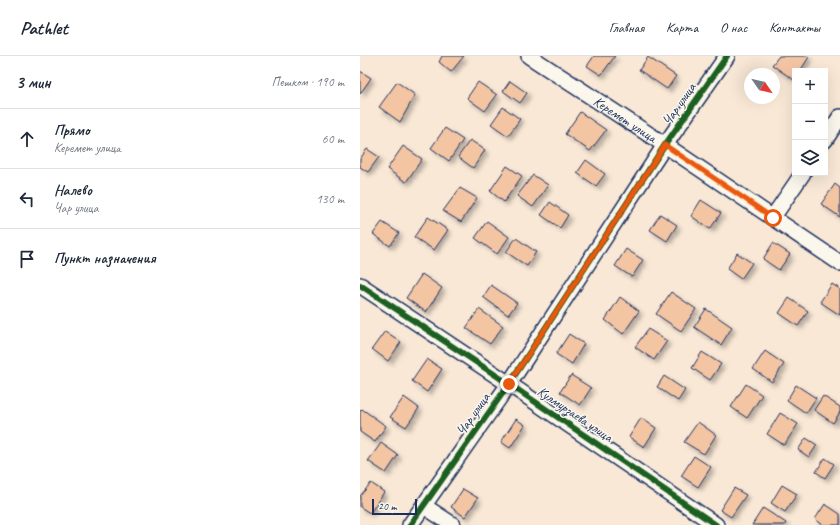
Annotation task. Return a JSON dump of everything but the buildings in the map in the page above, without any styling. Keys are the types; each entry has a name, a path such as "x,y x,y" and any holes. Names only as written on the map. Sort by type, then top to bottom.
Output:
{"street":[{"name":"Керемет улица","path":"529,56 665,145 840,263"},
{"name":"Чар улица","path":"410,525 509,384 665,145 727,56"},
{"path":"828,135 840,117"},
{"path":"773,218 801,176"},
{"name":"Кулмурзаева улица","path":"360,285 509,384 716,525"},
{"path":"424,506 453,525"}],"cycle path":[{"path":"410,525 509,384 665,145 727,56"},
{"path":"360,285 509,384 716,525"}],"route":[{"path":"509,384 665,145 773,218"}]}
